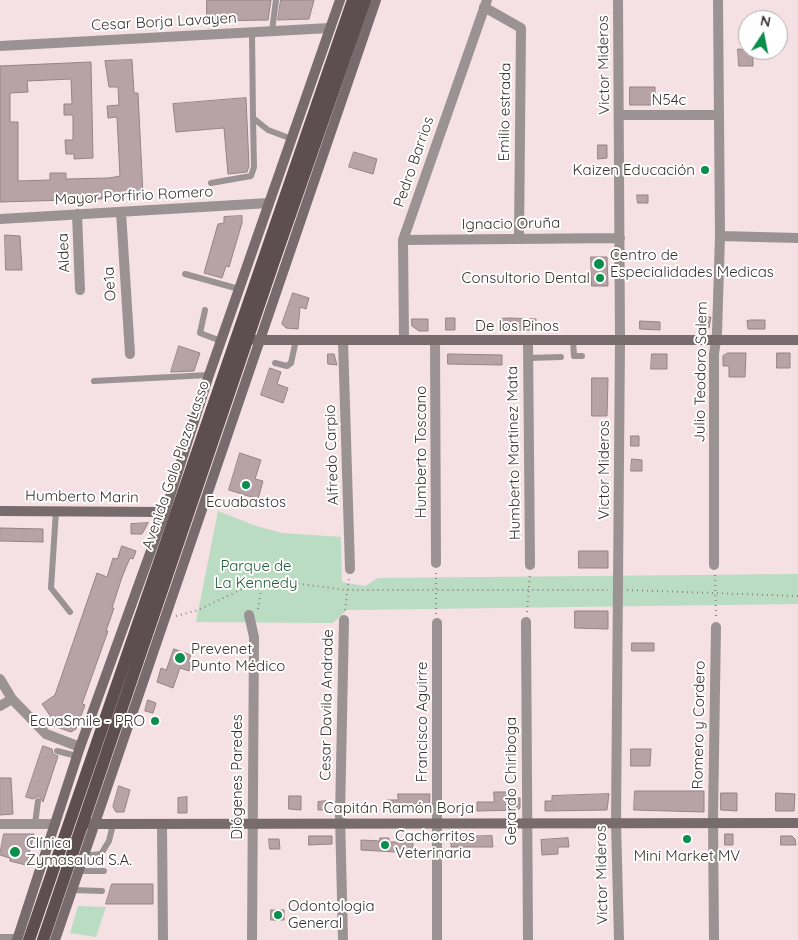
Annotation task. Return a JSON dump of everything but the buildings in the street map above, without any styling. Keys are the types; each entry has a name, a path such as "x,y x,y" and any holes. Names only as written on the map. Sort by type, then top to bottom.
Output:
{"main road":[{"name":"Avenida Galo Plaza Lasso","path":"21,939 79,751 165,512 209,375 340,0"},
{"name":"Avenida Galo Plaza Lasso","path":"21,939 82,824 164,620 353,0"},
{"name":"Avenida Galo Plaza Lasso","path":"44,940 82,824 365,0"},
{"name":"Avenida Galo Plaza Lasso","path":"248,340 376,0"},
{"name":"De los Pinos","path":"248,340 798,340"},
{"name":"Humberto Marin","path":"0,511 165,512"},
{"name":"Capitán Ramón Borja","path":"55,824 798,823"},
{"name":"Avenida Galo Plaza Lasso","path":"55,940 83,856 82,824"}],"street":[{"name":"Victor Mideros","path":"618,0 620,340 616,822 619,940"},
{"name":"Julio Teodoro Salem","path":"714,565 714,354 720,236 718,0"},
{"name":"Emilio estrada","path":"485,4 521,28 519,239"},
{"name":"Pedro Barrios","path":"404,340 403,240 485,4"},
{"name":"Cesar Borja Lavayen","path":"0,46 330,28"},
{"name":"N54c","path":"620,115 718,115"},
{"name":"Mayor Porfirio Romero","path":"0,219 269,203"},
{"name":"Oe1a","path":"121,212 130,354"},
{"name":"Aldea","path":"77,214 80,290"},
{"path":"720,236 798,238"},
{"name":"Ignacio Oruña","path":"403,240 620,238"},
{"name":"Alfredo Carpio","path":"343,341 350,569"},
{"name":"Humberto Toscano","path":"435,341 436,563"},
{"name":"Humberto Martinez Mata","path":"528,341 530,565"},
{"name":"Diógenes Paredes","path":"249,615 254,637 252,940"},
{"name":"Cesar Davila Andrade","path":"343,940 340,823 344,620"},
{"name":"Gerardo Chiriboga","path":"526,622 528,940"},
{"name":"Francisco Aguirre","path":"436,624 437,940"},
{"name":"Romero y Cordero","path":"714,940 712,823 716,627"},
{"path":"0,680 12,699 46,734 79,751"},
{"path":"0,706 12,699"},
{"name":"Capitán Ramón Borja","path":"0,824 55,824"},
{"path":"162,824 163,940"}],"lane":[{"path":"272,31 276,0"},
{"path":"211,183 252,176 254,167 252,33"},
{"path":"253,118 268,130 292,139"},
{"path":"184,274 239,289"},
{"path":"205,310 200,333 221,341"},
{"path":"275,363 287,366 292,363 296,340"},
{"path":"573,341 574,356 582,356"},
{"path":"528,358 561,357"},
{"path":"94,381 209,375"},
{"path":"56,511 51,588 70,612"},
{"path":"58,751 79,751"},
{"path":"35,824 38,801"},
{"path":"83,856 100,854 106,849 113,824"},
{"path":"78,871 104,871"},
{"path":"72,890 102,891"},
{"path":"0,937 21,939"}],"path":[{"path":"436,563 436,624"},
{"path":"526,622 530,565"},
{"path":"714,565 716,627"},
{"path":"344,620 346,590 350,569"},
{"path":"164,620 198,610 263,579 346,590 619,590 798,596"},
{"path":"249,615 258,611 263,579"}],"green space":[{"name":"Parque de La Kennedy","path":"218,511 256,526 282,533 341,537 342,582 365,586 378,578 798,574 798,604 347,610 333,623 196,622"},
{"path":"78,906 106,907 96,937 70,933"}],"place":[{"name":"Kaizen Educación","path":"705,170"},
{"name":"Centro de Especialidades Medicas","path":"599,264"},
{"name":"Consultorio Dental","path":"600,278"},
{"name":"Ecuabastos","path":"246,485"},
{"name":"Prevenet Punto Médico","path":"180,658"},
{"name":"EcuaSmile - PRO","path":"155,721"},
{"name":"Mini Market MV","path":"687,839"},
{"name":"Cachorritos Veterinaria","path":"385,845"},
{"name":"Clínica Zymasalud S.A.","path":"15,852"},
{"name":"Odontologia General","path":"278,915"}]}
